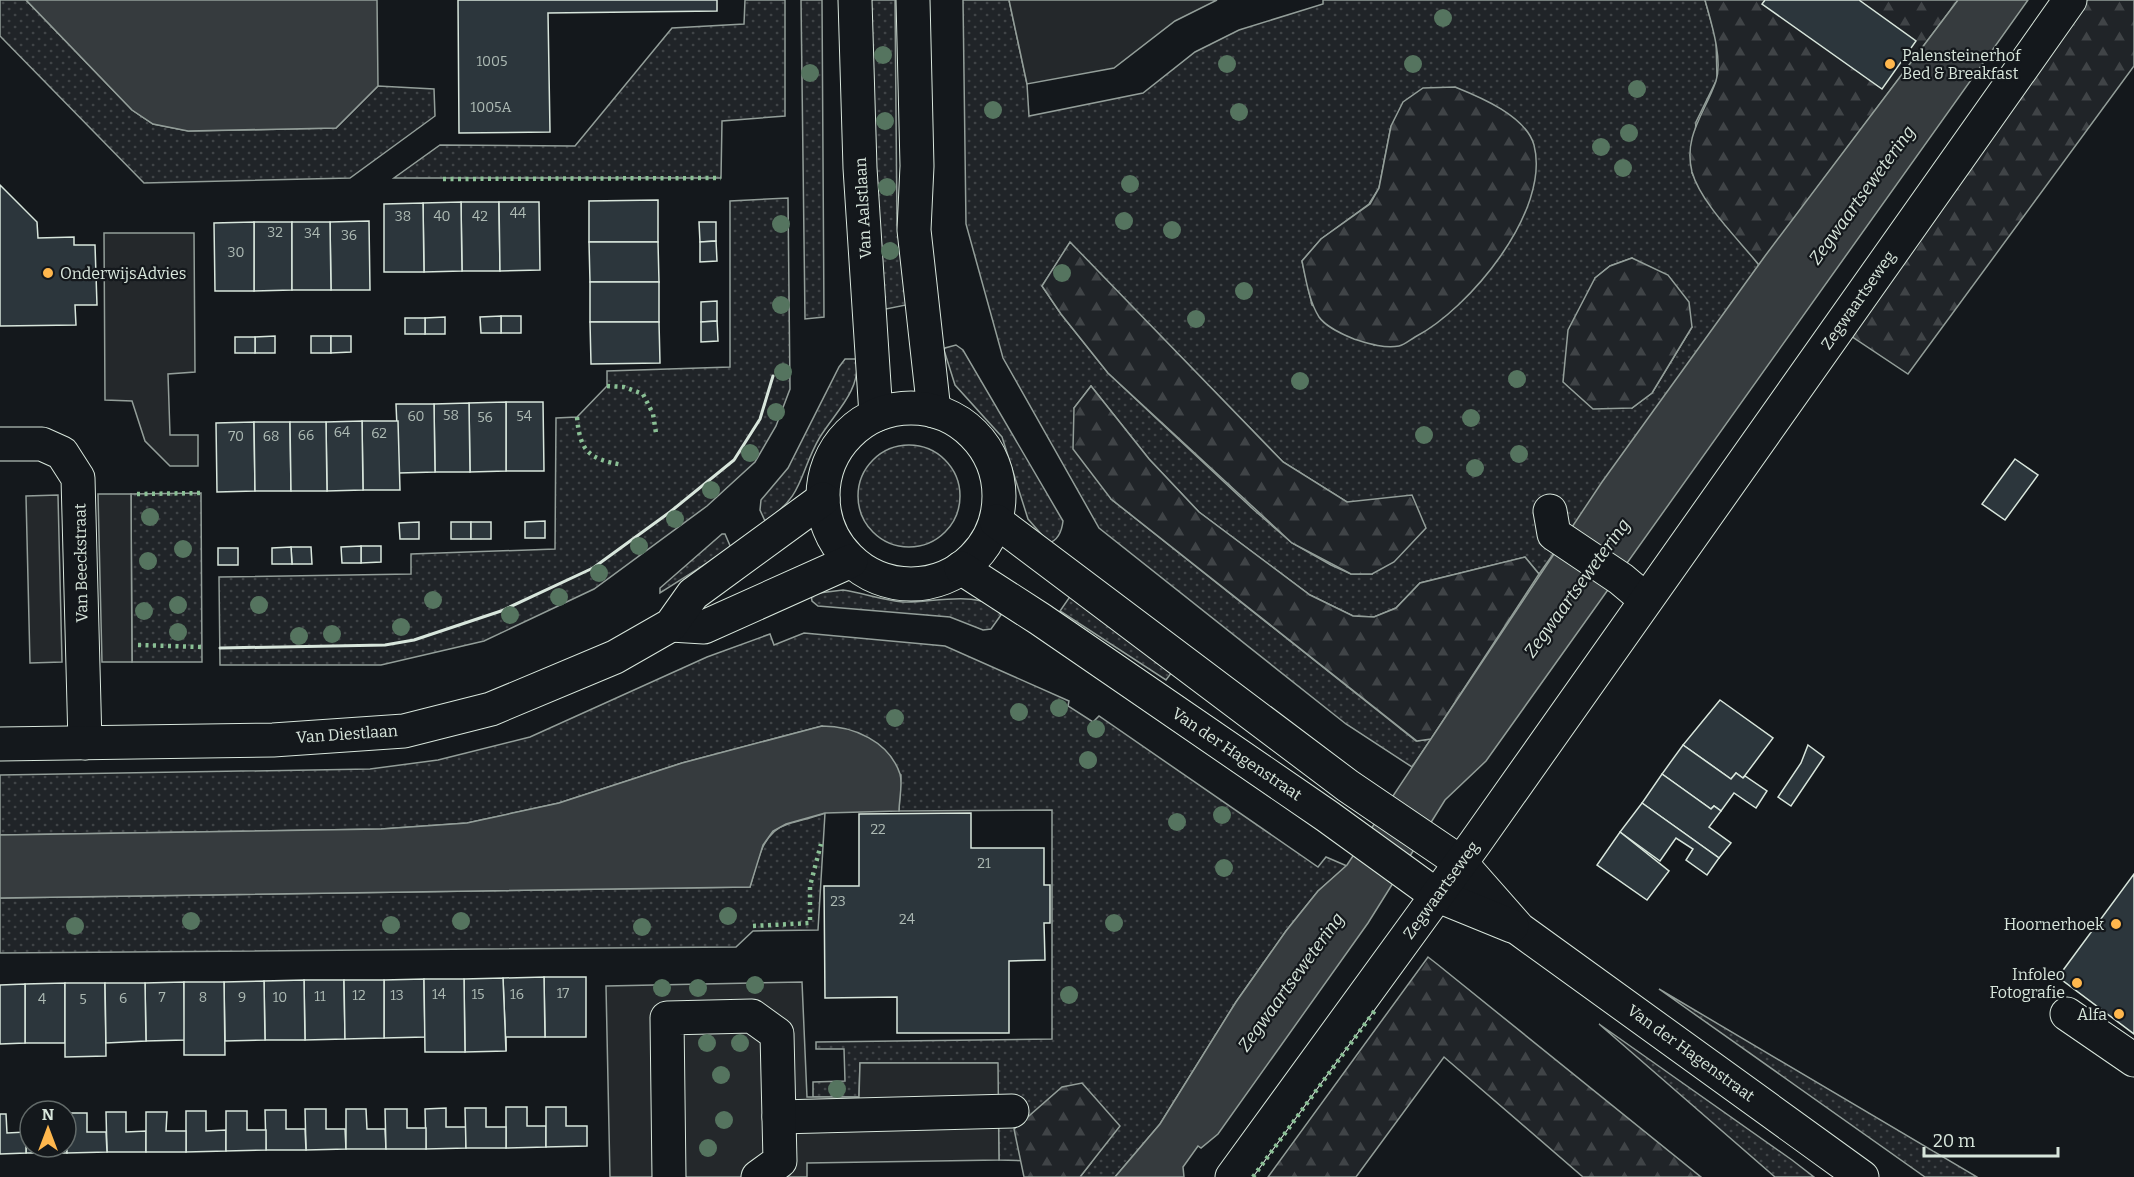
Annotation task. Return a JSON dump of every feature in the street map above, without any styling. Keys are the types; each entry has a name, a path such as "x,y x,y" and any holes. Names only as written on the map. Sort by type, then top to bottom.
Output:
{"street":[{"name":"Van Aalstlaan","path":"855,0 860,168 876,415"},
{"path":"913,0 917,166 914,230 934,411"},
{"name":"Zegwaartseweg","path":"1232,1177 1449,854 1646,600 2070,0"},
{"path":"914,408 934,411 956,419 974,434 988,453 997,474 999,498 996,521 982,548 961,568 940,579 917,583 893,582 871,574 851,561 831,533 823,500 824,479 831,459 842,440 858,425 876,415 895,409 914,408"},
{"name":"Van Beeckstraat","path":"0,444 42,444 62,453 78,478 85,742"},
{"name":"Van Diestlaan","path":"0,744 273,740 404,731 491,709 615,657 671,625 693,594 823,500"},
{"name":"Van der Hagenstraat","path":"996,521 1348,786 1449,854 1519,928 1862,1177"},
{"path":"1552,523 1646,600"},
{"path":"671,625 704,627 851,561"},
{"name":"Van der Hagenstraat","path":"961,568 1040,619 1328,816 1427,889 1519,928"},
{"path":"2067,1014 2134,1060"},
{"path":"669,1177 667,1018 752,1016 777,1034 780,1161 758,1177"},
{"path":"779,1118 1012,1111"}],"green space":[{"path":"0,0 26,0 132,110 153,124 189,131 336,128 378,86 434,89 435,116 350,178 144,183 0,36"},
{"path":"745,0 785,0 785,116 722,121 721,178 394,178 440,145 575,146 672,28 744,24"},
{"path":"801,0 822,0 824,317 805,319"},
{"path":"871,0 895,0 897,224 906,305 886,309 875,197"},
{"path":"963,0 1009,0 1027,84 1029,116 1143,93 1195,52 1239,30 1323,4 1323,0 1705,0 1716,39 1717,79 1696,122 1692,173 1703,194 1759,265 1539,574 1525,557 1420,583 1396,608 1374,617 1353,616 1310,595 1199,512 1149,459 1091,386 1074,408 1111,499 1416,741 1431,739 1412,767 1346,724 1099,528 1003,358 966,224","holes":["1391,126 1374,345 1312,305 1302,261 1321,239 1369,204 1379,188","1070,243 1283,462 1347,502 1372,574 1351,574 1331,565 1292,543 1254,510 1108,373 1042,286","1632,258 1692,327 1652,393 1632,408 1595,278 1610,266"]},
{"path":"1705,0 1958,0 1759,265 1703,196 1692,172 1690,147 1696,125 1718,72 1715,40"},
{"path":"2087,0 2134,0 2134,66 1908,374 1848,334"},
{"path":"1455,87 1477,96 1512,117 1522,125 1534,145 1536,171 1530,199 1518,227 1501,255 1459,304 1405,344 1393,347 1370,344 1340,333 1319,317 1310,297 1302,261 1321,239 1370,204 1379,188 1391,126 1403,102 1423,88"},
{"path":"788,198 790,389 776,426 755,462 707,506 594,589 484,641 381,665 220,665 219,577 411,574 411,554 555,549 556,418 577,417 607,386 607,371 730,367 730,201"},
{"path":"1070,242 1283,462 1347,502 1412,495 1426,528 1394,562 1372,574 1351,574 1292,543 1108,373 1061,314 1042,286"},
{"path":"1632,258 1668,275 1689,302 1692,327 1652,393 1632,408 1593,409 1563,382 1568,330 1595,278 1610,266"},
{"path":"956,345 963,350 1063,521 1059,534 1052,542 1049,543 1028,519 1002,437 955,385 944,350"},
{"path":"845,359 857,359 857,371 851,391 820,437 794,493 778,512 765,521 760,510 761,500 788,468"},
{"path":"1091,386 1149,459 1199,512 1310,595 1353,616 1374,617 1396,608 1420,583 1525,557 1539,574 1431,739 1417,741 1111,499 1073,449 1074,408"},
{"path":"909,445 938,453 952,467 960,496 952,525 938,539 909,547 880,539 866,525 858,496 866,467 880,453"},
{"path":"201,493 202,662 132,662 131,494"},
{"path":"722,534 725,534 731,548 660,593 660,588"},
{"path":"843,590 903,602 955,599 982,601 993,606 1001,615 991,629 983,630 950,617 818,606 812,601 811,594"},
{"path":"1071,595 1172,672 1166,680 1060,611"},
{"path":"804,633 945,646 1069,701 1068,706 1093,722 1099,716 1318,867 1326,857 1347,866 1318,891 1286,931 1236,1002 1160,1124 1115,1177 1080,1177 1091,1163 999,1160 997,1063 860,1063 859,1097 813,1097 813,1082 845,1081 844,1049 816,1049 816,1042 1052,1039 1052,810 899,811 901,775 822,726 682,763 559,803 467,823 381,829 0,835 0,775 370,769 438,760 530,737 707,657 770,634 774,645"},
{"path":"825,813 818,930 753,931 736,947 0,953 0,898 750,887 758,859 766,841 772,834 788,824"},
{"path":"1428,957 1701,1177 1583,1177 1444,1057 1356,1177 1268,1177"},
{"path":"1659,989 1977,1177 1925,1177"},
{"path":"1599,1024 1792,1160 1814,1177 1775,1177"},
{"path":"1082,1083 1120,1126 1080,1177 1024,1177 1014,1129 1062,1087"}],"shaded area":[{"path":"1009,0 1217,0 1175,21 1114,68 1027,84"},
{"path":"104,233 194,233 195,372 168,374 170,435 198,435 198,466 170,466 145,441 132,401 105,400"},
{"path":"98,494 131,494 132,662 102,662"},
{"path":"58,495 62,662 30,663 26,496"},
{"path":"802,982 807,1097 859,1097 860,1063 998,1063 999,1160 807,1163 807,1177 610,1177 606,986"}],"water":[{"path":"26,0 377,0 378,86 336,128 188,131 153,124 132,110"},
{"name":"Zegwaartsewetering","path":"1958,0 2028,0 1486,761 1445,800 1368,923 1218,1134 1201,1148 1198,1146 1183,1167 1184,1177 1115,1177 1160,1124 1236,1002 1286,931 1318,891 1347,865 1602,482 1765,256"},
{"path":"822,726 857,732 879,744 888,753 895,762 901,778 899,811 825,813 786,824 773,831 763,845 750,887 0,898 0,835 381,829 467,823 559,803 682,763"}],"building":[{"path":"458,0 717,0 717,11 548,13 550,132 459,133"},
{"path":"1765,0 1859,0 1916,41 1882,89 1762,4"},
{"name":"OnderwijsAdvies","path":"0,185 37,222 38,238 74,237 74,245 95,245 97,305 75,305 76,325 0,326"},
{"path":"658,200 658,242 589,242 589,201"},
{"path":"461,202 499,202 500,271 462,271"},
{"path":"461,202 462,271 424,272 423,203"},
{"path":"499,202 539,202 540,270 500,271"},
{"path":"423,203 424,272 384,272 384,204"},
{"path":"369,221 370,290 331,290 330,222"},
{"path":"254,222 292,222 292,290 254,291"},
{"path":"254,222 254,291 215,291 214,223"},
{"path":"292,222 330,222 331,290 292,290"},
{"path":"699,222 716,222 716,241 700,242"},
{"path":"716,241 717,261 700,262 700,242"},
{"path":"589,242 658,242 659,282 590,282"},
{"path":"590,282 659,282 659,322 590,322"},
{"path":"717,301 717,321 701,322 701,302"},
{"path":"501,316 521,316 521,333 501,333"},
{"path":"501,316 501,333 481,333 480,317"},
{"path":"445,317 445,334 425,334 425,318"},
{"path":"405,318 425,318 425,334 405,334"},
{"path":"717,321 718,341 701,342 701,322"},
{"path":"590,322 659,322 660,363 591,364"},
{"path":"275,336 275,353 255,353 255,337"},
{"path":"311,336 331,336 331,353 311,353"},
{"path":"331,336 351,336 351,352 331,353"},
{"path":"235,337 255,337 255,353 235,353"},
{"path":"506,402 543,402 544,471 506,471"},
{"path":"506,402 506,471 470,472 469,403"},
{"path":"469,403 470,472 435,472 434,404"},
{"path":"396,404 434,404 435,472 399,473"},
{"path":"362,421 398,421 400,490 363,490"},
{"path":"362,421 363,490 327,491 326,422"},
{"path":"254,422 255,491 217,492 216,423"},
{"path":"254,422 290,422 291,491 255,491"},
{"path":"290,422 326,422 327,491 291,491"},
{"path":"2015,459 2038,475 2005,520 1982,504"},
{"path":"545,521 545,538 525,538 525,522"},
{"path":"419,522 419,539 400,539 399,523"},
{"path":"451,522 471,522 471,539 451,539"},
{"path":"471,522 491,522 491,539 471,539"},
{"path":"361,546 381,546 381,562 361,563"},
{"path":"361,546 361,563 342,563 341,547"},
{"path":"291,547 311,547 312,564 292,564"},
{"path":"291,547 292,564 272,564 272,548"},
{"path":"218,548 238,548 238,565 218,565"},
{"path":"1720,700 1773,738 1743,778 1736,773 1731,779 1683,745"},
{"path":"1683,745 1731,779 1736,773 1743,778 1745,776 1767,791 1756,808 1734,793 1721,811 1714,806 1711,809 1662,774"},
{"path":"1808,745 1824,757 1791,806 1778,797 1801,763"},
{"path":"1662,774 1711,809 1714,806 1721,811 1709,827 1731,843 1719,858 1642,803"},
{"path":"1642,803 1719,858 1707,875 1686,860 1693,849 1676,838 1660,861 1620,832"},
{"path":"971,813 971,848 1044,848 1044,885 1050,885 1050,923 1044,923 1045,960 1009,961 1009,1033 897,1033 897,997 825,998 824,886 859,886 859,814"},
{"path":"1620,832 1669,871 1647,900 1597,865"},
{"name":"Hoornerhoek","path":"2134,874 2134,1034 2062,980 2061,973"},
{"path":"544,977 586,977 586,1037 545,1037"},
{"path":"544,977 545,1037 506,1037 506,1051 503,978"},
{"path":"503,978 506,1051 465,1052 464,979"},
{"path":"424,979 425,1037 384,1038 384,980"},
{"path":"424,979 464,979 465,1052 425,1052"},
{"path":"304,980 344,980 345,1039 305,1040"},
{"path":"304,980 305,1040 265,1040 264,981"},
{"path":"344,980 384,980 384,1038 345,1039"},
{"path":"264,981 265,1040 225,1041 224,982"},
{"path":"184,982 185,1040 146,1041 145,983"},
{"path":"184,982 224,982 225,1055 184,1055"},
{"path":"65,983 65,1043 25,1043 25,984"},
{"path":"65,983 105,983 106,1056 65,1057"},
{"path":"105,983 145,983 146,1041 106,1043"},
{"path":"25,984 25,1043 0,1044 0,985"},
{"path":"506,1107 527,1107 527,1126 546,1126 546,1147 506,1148"},
{"path":"546,1107 566,1107 566,1126 587,1126 587,1146 546,1147"},
{"path":"446,1108 446,1127 466,1127 466,1148 426,1149 425,1109"},
{"path":"465,1108 486,1108 486,1127 506,1127 506,1148 466,1148"},
{"path":"305,1109 326,1109 326,1129 345,1129 346,1149 306,1150"},
{"path":"346,1109 366,1109 367,1129 385,1129 386,1149 346,1149"},
{"path":"385,1109 407,1109 407,1128 426,1128 426,1149 386,1149"},
{"path":"265,1110 286,1110 286,1129 305,1129 306,1150 266,1150"},
{"path":"186,1111 206,1111 206,1131 226,1130 226,1151 186,1152"},
{"path":"226,1111 247,1111 247,1130 266,1130 266,1150 226,1151"},
{"path":"106,1112 126,1112 126,1132 146,1131 146,1152 107,1152"},
{"path":"146,1112 167,1112 166,1131 186,1131 186,1152 146,1152"},
{"path":"78,1113 87,1113 87,1132 106,1132 107,1152 78,1153"},
{"path":"0,1114 6,1114 7,1133 18,1132 18,1153 0,1154"}],"hedge":[{"path":"443,179 721,178"},
{"path":"607,386 624,387 643,394 653,414 656,433"},
{"path":"577,417 578,429 588,452 602,460 623,465"},
{"path":"137,494 201,493"},
{"path":"138,645 202,647"},
{"path":"753,926 810,923 810,886 821,844"},
{"path":"1253,1177 1376,1009"}],"wall":[{"path":"220,648 385,645 414,640 501,611 593,568 670,512 734,460 760,419 773,376"}],"place":[{"name":"Palensteinerhof Bed & Breakfast","path":"1890,64"},
{"name":"OnderwijsAdvies","path":"48,273"},
{"name":"Hoornerhoek","path":"2116,924"},
{"name":"Infoleo Fotografie","path":"2077,983"},
{"name":"Alfa","path":"2119,1014"}]}
